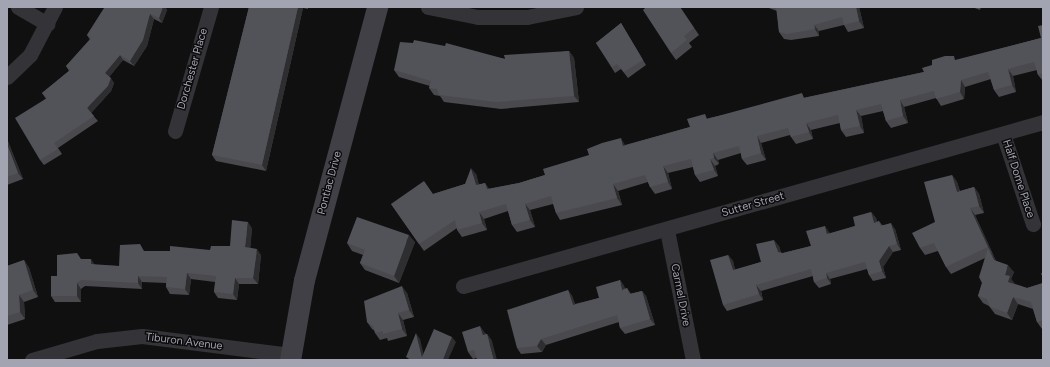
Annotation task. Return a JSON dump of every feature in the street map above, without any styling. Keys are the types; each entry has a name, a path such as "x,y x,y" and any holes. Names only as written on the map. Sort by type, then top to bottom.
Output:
{"main road":[{"name":"Pontiac Drive","path":"290,358 304,280 377,7"}],"street":[{"path":"18,7 48,24"},
{"path":"7,77 30,55 48,24 55,7"},
{"name":"Dorchester Place","path":"175,131 211,7"},
{"path":"428,7 478,17 527,17 576,7"},
{"name":"Sutter Street","path":"463,286 668,230 1043,122"},
{"name":"Half Dome Place","path":"1003,134 1032,224"},
{"name":"Carmel Drive","path":"668,230 693,360"},
{"name":"Tiburon Avenue","path":"32,360 97,341 142,336 290,358"}],"building":[{"path":"105,7 163,7 159,18 150,14 143,40 130,61 120,55 105,73 111,78 108,86 87,108 94,116 54,143 58,149 40,160 15,118 47,98 42,93 70,70 66,66 91,38 87,35"},
{"path":"249,7 298,7 262,165 212,155"},
{"path":"646,7 680,7 694,28 684,36 687,40 671,53 643,10"},
{"path":"776,7 856,7 859,21 844,25 842,17 814,25 815,29 787,34 779,32"},
{"path":"621,23 643,60 624,72 617,64 612,67 596,43"},
{"path":"1043,25 1043,73 1038,75 1034,62 1008,69 1012,85 994,90 988,72 961,80 960,92 936,99 934,91 900,100 903,116 886,121 881,104 856,110 860,126 841,130 838,115 806,123 809,132 791,137 788,128 757,136 761,153 742,159 739,146 713,153 714,158 710,159 714,170 695,175 691,159 663,166 668,182 650,187 645,175 613,184 617,198 556,213 551,196 525,204 530,220 512,225 506,204 479,212 482,223 457,230 455,220 419,244 391,204 424,181 433,194 465,184 471,168 476,185 485,183 487,189 519,183 545,175 543,169 589,155 587,149 602,143 621,138 623,146 690,127 687,119 705,114 707,119 802,93 804,98 924,72 922,68 932,65 932,60 945,56 954,56 955,60 1041,38 1038,26"},
{"path":"414,40 445,46 446,43 505,59 504,55 569,51 574,96 496,102 439,95 437,89 429,88 431,81 394,70 400,42 413,43"},
{"path":"7,144 18,173 7,177"},
{"path":"952,175 957,192 974,187 979,206 970,208 988,247 946,267 934,243 920,248 912,233 935,222 924,182"},
{"path":"871,212 874,223 879,221 880,226 891,223 897,244 889,246 879,261 882,271 869,275 865,262 826,273 827,278 814,282 811,269 756,285 759,294 723,305 710,260 728,255 733,270 761,262 756,244 774,240 778,252 783,253 811,246 806,231 825,226 827,234 855,226 853,217"},
{"path":"357,217 409,235 394,276 360,263 365,250 347,243"},
{"path":"232,220 248,222 245,247 257,249 253,278 235,278 233,294 214,292 216,276 187,273 185,289 166,287 167,277 138,276 138,283 81,280 77,283 77,296 51,296 51,276 57,276 57,255 77,253 81,259 91,259 91,264 119,266 120,245 140,244 144,251 170,251 170,246 210,250 211,246 230,246"},
{"path":"988,248 994,260 1008,265 1005,275 1010,276 1008,282 1027,288 1043,283 1043,320 1037,322 1031,302 1013,297 1007,313 990,307 987,299 978,296 982,283 979,277"},
{"path":"24,260 33,290 19,295 20,312 7,316 7,266"},
{"path":"620,280 622,290 627,288 629,294 642,291 650,319 620,328 617,315 541,339 537,346 517,348 507,310 568,290 573,305 599,298 596,287"},
{"path":"402,286 409,310 398,313 402,329 383,334 383,331 375,333 373,326 367,322 364,301"},
{"path":"480,326 483,335 487,334 494,360 477,360 474,350 468,352 462,332"},
{"path":"434,329 452,337 443,360 411,360 406,357 416,333 422,357"}]}
